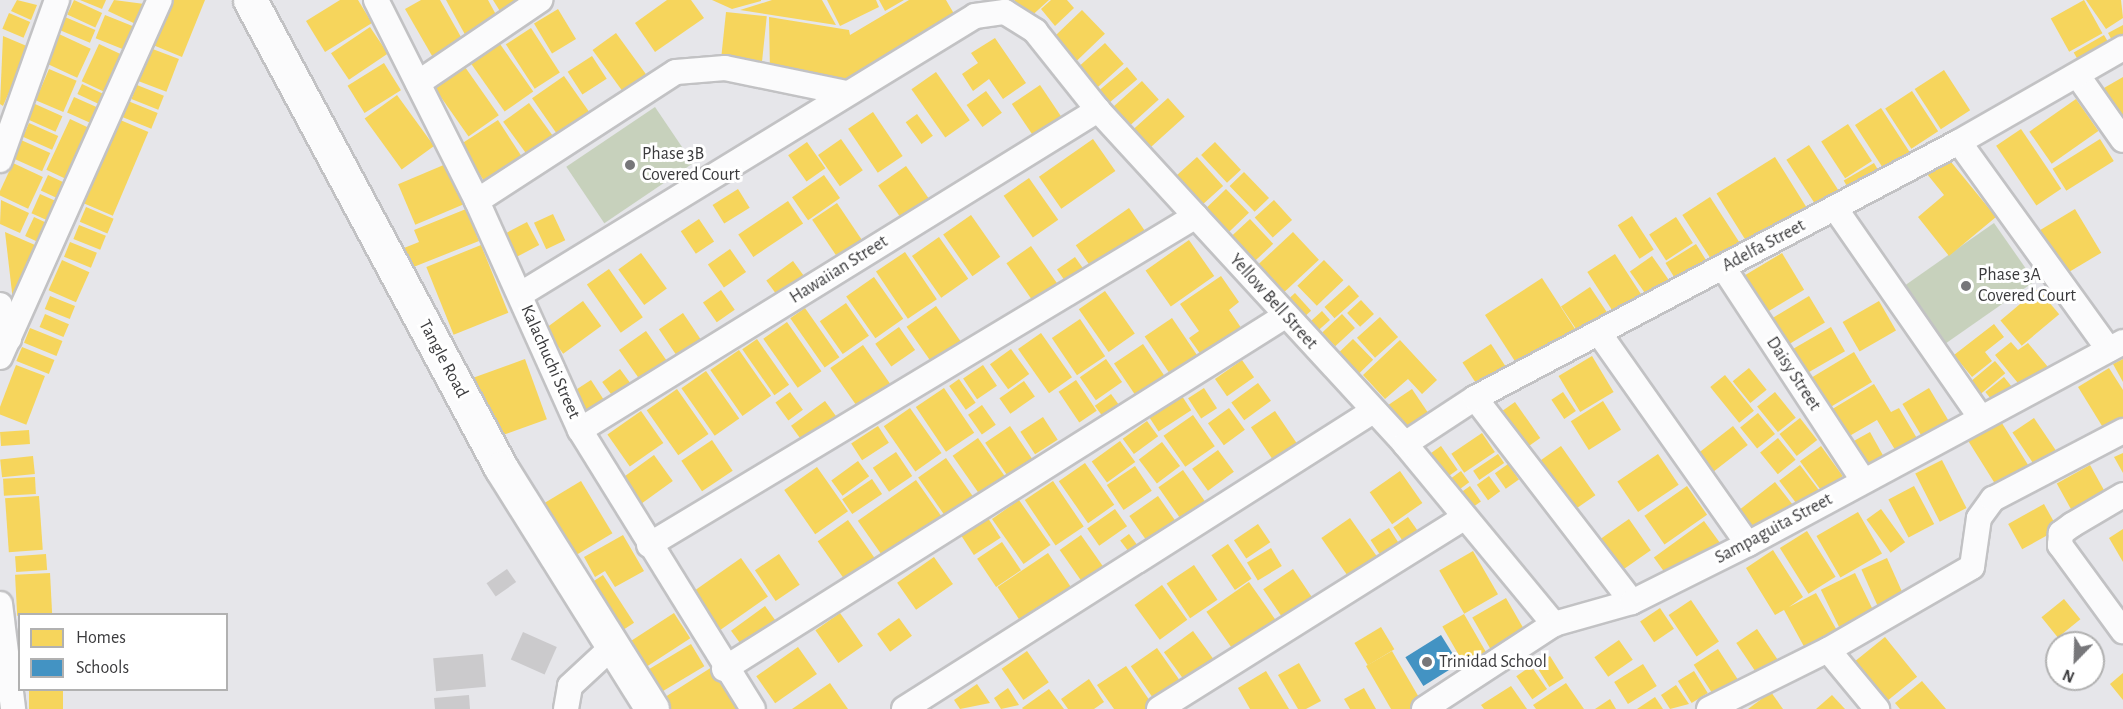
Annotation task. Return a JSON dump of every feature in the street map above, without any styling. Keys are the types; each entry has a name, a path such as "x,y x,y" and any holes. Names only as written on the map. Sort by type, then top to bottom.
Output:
{"street":[{"path":"2,148 57,0"},
{"path":"4,348 160,0"},
{"name":"Tangle Road","path":"250,0 501,468 652,709"},
{"name":"Kalachuchi Street","path":"376,0 477,201 521,294 580,430 724,669 753,709"},
{"path":"418,83 540,0"},
{"path":"521,294 847,93 970,8"},
{"name":"Yellow Bell Street","path":"970,8 1005,12 1035,31 1098,110 1405,444 1462,518 1554,624"},
{"name":"Adelfa Street","path":"1405,444 1474,398 1959,142 2078,76 2123,48"},
{"path":"477,201 676,72 725,68 847,93"},
{"path":"2078,76 2123,140"},
{"name":"Hawaiian Street","path":"580,430 1098,110"},
{"path":"1959,142 2116,346"},
{"path":"1835,207 1980,417"},
{"path":"649,545 1196,216"},
{"name":"Daisy Street","path":"1723,267 1863,480"},
{"path":"0,305 4,348"},
{"path":"724,669 1285,316"},
{"path":"1599,333 1749,544"},
{"name":"Sampaguita Street","path":"1424,709 1554,624 1632,602 1749,544 1863,480 2116,346"},
{"path":"1474,398 1632,602"},
{"path":"904,709 1373,411"},
{"path":"1709,709 1828,650 1972,567 1979,518 1993,499 2123,431"},
{"path":"2119,619 2060,545 2061,533 2123,495"},
{"path":"1159,709 1462,518"},
{"path":"0,604 13,709"},
{"path":"566,709 570,686 612,647"},
{"path":"1828,650 1877,709"}],"green space":[{"name":"Phase 3B Covered Court","path":"655,107 693,163 604,223 566,167"},
{"name":"Phase 3A Covered Court","path":"1994,223 2035,281 1938,349 1897,291"}],"building: Homes":[{"path":"17,0 37,5 31,20 11,11"},
{"path":"74,0 102,13 95,28 67,15"},
{"path":"80,0 106,0 102,9"},
{"path":"114,0 152,5 142,27 108,11"},
{"path":"174,0 205,0 182,57 153,45"},
{"path":"340,0 358,0 372,23 325,52 306,21"},
{"path":"421,0 440,0 465,44 435,61 405,9"},
{"path":"446,0 488,0 500,22 468,40"},
{"path":"493,0 526,0 503,16"},
{"path":"667,0 691,0 704,18 655,52 635,23"},
{"path":"712,0 761,0 761,1 732,9"},
{"path":"772,0 822,0 836,25 740,10"},
{"path":"827,0 876,0 879,7 840,26"},
{"path":"879,0 904,0 885,11"},
{"path":"909,0 946,0 960,24 853,81 770,73 769,17 849,30 850,35"},
{"path":"1015,0 1049,0 1027,20 1012,3"},
{"path":"1051,0 1067,0 1074,8 1055,26 1041,9"},
{"path":"2084,0 2102,33 2069,52 2051,18"},
{"path":"2086,0 2121,0 2123,18 2106,29"},
{"path":"558,9 576,39 552,53 534,23"},
{"path":"1082,10 1105,34 1074,64 1051,40"},
{"path":"726,12 767,16 761,70 720,66"},
{"path":"9,13 30,22 24,38 2,29"},
{"path":"105,15 137,28 128,51 96,38"},
{"path":"65,17 95,30 90,43 60,30"},
{"path":"2123,25 2123,42 2115,46 2108,33"},
{"path":"370,27 388,54 349,80 331,53"},
{"path":"531,28 560,72 535,89 506,44"},
{"path":"616,33 651,82 628,99 593,50"},
{"path":"59,34 91,49 77,78 45,63"},
{"path":"2104,35 2112,49 2082,66 2074,52"},
{"path":"3,36 29,47 3,106 0,104"},
{"path":"995,38 1026,83 1003,99 989,79 973,91 962,74 978,63 971,53"},
{"path":"1105,43 1124,64 1092,93 1073,72"},
{"path":"99,44 125,56 108,93 82,81"},
{"path":"500,44 533,92 505,112 471,64"},
{"path":"150,48 179,59 166,92 137,81"},
{"path":"592,56 607,79 582,94 568,72"},
{"path":"384,63 401,90 364,113 348,86"},
{"path":"465,67 499,115 469,137 435,88"},
{"path":"1127,67 1137,79 1102,109 1092,97"},
{"path":"49,69 77,81 63,112 36,100"},
{"path":"1944,70 1970,110 1941,129 1915,89"},
{"path":"936,72 970,120 945,138 911,89"},
{"path":"564,76 594,119 562,141 532,98"},
{"path":"2123,77 2123,124 2097,92"},
{"path":"1142,81 1159,100 1123,132 1106,113"},
{"path":"82,84 106,95 101,105 77,94"},
{"path":"137,85 164,96 158,110 131,99"},
{"path":"1040,85 1064,121 1036,140 1012,104"},
{"path":"986,91 1002,113 982,127 967,105"},
{"path":"1912,91 1938,131 1911,149 1885,108"},
{"path":"397,95 434,146 402,169 365,119"},
{"path":"74,97 99,108 92,124 67,113"},
{"path":"1168,98 1185,117 1145,153 1128,134"},
{"path":"2076,99 2098,131 2052,164 2029,132"},
{"path":"128,101 158,113 151,129 122,117"},
{"path":"529,103 559,144 533,163 503,122"},
{"path":"35,104 62,116 55,132 28,120"},
{"path":"1881,108 1912,156 1886,173 1855,125"},
{"path":"873,112 903,156 878,173 848,129"},
{"path":"917,114 933,136 922,144 906,122"},
{"path":"70,119 91,129 67,179 46,170"},
{"path":"118,119 148,132 113,216 82,203"},
{"path":"498,120 527,165 490,190 460,145"},
{"path":"29,123 58,136 52,150 23,137"},
{"path":"1848,124 1872,161 1845,178 1821,141"},
{"path":"2021,129 2061,189 2036,205 1996,146"},
{"path":"841,139 863,170 840,186 818,155"},
{"path":"1093,139 1115,171 1061,209 1039,177"},
{"path":"2100,139 2114,161 2066,191 2053,169"},
{"path":"21,140 50,153 42,171 13,158"},
{"path":"807,142 825,168 807,181 788,155"},
{"path":"1215,142 1241,170 1227,183 1201,155"},
{"path":"1809,145 1840,193 1817,208 1786,160"},
{"path":"1197,157 1223,186 1195,211 1169,182"},
{"path":"1775,157 1809,212 1751,249 1716,194"},
{"path":"1947,157 1996,217 1949,256 1918,217 1944,195 1927,174"},
{"path":"13,163 43,177 28,209 0,196"},
{"path":"1874,163 1882,177 1852,194 1844,180"},
{"path":"446,164 463,205 415,225 398,184"},
{"path":"906,166 935,208 907,227 878,186"},
{"path":"1244,172 1269,198 1255,212 1230,186"},
{"path":"48,175 69,185 62,200 41,190"},
{"path":"824,175 840,198 808,220 792,197"},
{"path":"1029,178 1058,220 1033,238 1004,196"},
{"path":"738,189 750,208 724,224 713,205"},
{"path":"1226,189 1249,213 1227,234 1204,211"},
{"path":"40,194 62,204 53,223 31,213"},
{"path":"1710,197 1743,248 1716,266 1682,215"},
{"path":"1,200 29,213 20,233 0,224"},
{"path":"1274,200 1292,220 1273,237 1255,217"},
{"path":"788,201 803,223 753,257 738,235"},
{"path":"837,203 869,250 844,267 812,220"},
{"path":"86,207 114,219 107,233 80,222"},
{"path":"1129,208 1149,237 1096,274 1076,245"},
{"path":"466,209 479,241 406,270 399,250 419,242 414,230"},
{"path":"2075,209 2101,253 2065,274 2039,231"},
{"path":"553,214 565,240 546,249 534,223"},
{"path":"971,215 1000,257 972,276 943,235"},
{"path":"1632,216 1654,250 1640,259 1618,225"},
{"path":"34,217 51,225 42,244 25,236"},
{"path":"1676,217 1693,243 1666,260 1649,234"},
{"path":"699,219 714,241 696,254 681,231"},
{"path":"1250,219 1273,244 1248,268 1224,243"},
{"path":"527,222 539,245 514,258 502,235"},
{"path":"79,225 106,236 100,250 73,239"},
{"path":"5,232 42,248 13,301"},
{"path":"1293,232 1319,260 1279,297 1253,270"},
{"path":"939,237 968,279 941,298 912,256"},
{"path":"1189,240 1214,276 1171,306 1146,270"},
{"path":"70,242 97,253 91,268 64,257"},
{"path":"1696,244 1710,266 1679,285 1665,263"},
{"path":"481,245 508,313 454,335 426,267"},
{"path":"1031,246 1060,287 1035,304 1006,263"},
{"path":"730,249 746,272 724,287 708,264"},
{"path":"905,252 937,299 908,319 876,272"},
{"path":"641,253 667,289 644,305 618,269"},
{"path":"1782,253 1804,290 1759,317 1737,280"},
{"path":"1615,254 1645,301 1618,319 1587,272"},
{"path":"1652,256 1669,280 1647,295 1630,271"},
{"path":"1075,257 1084,270 1066,283 1057,270"},
{"path":"62,260 89,272 76,302 49,290"},
{"path":"1324,260 1343,280 1317,306 1297,286"},
{"path":"793,261 809,283 782,302 766,280"},
{"path":"609,269 643,317 621,333 587,284"},
{"path":"1221,276 1239,302 1229,310 1246,335 1206,362 1189,338 1199,331 1180,304"},
{"path":"874,277 903,319 875,338 846,297"},
{"path":"1542,278 1575,329 1518,366 1485,315"},
{"path":"1349,285 1359,296 1335,318 1324,307"},
{"path":"1590,287 1612,320 1583,340 1561,307"},
{"path":"2038,289 2059,314 2022,346 2000,320"},
{"path":"721,290 735,310 717,322 703,303"},
{"path":"1105,291 1135,334 1109,352 1079,309"},
{"path":"1295,293 1311,311 1299,322 1283,304"},
{"path":"50,296 75,306 70,319 45,309"},
{"path":"1809,296 1825,323 1787,345 1771,319"},
{"path":"1361,300 1374,314 1360,327 1347,313"},
{"path":"583,301 601,326 563,354 545,329"},
{"path":"1879,301 1896,330 1860,351 1843,322"},
{"path":"846,303 869,336 843,354 820,321"},
{"path":"936,306 964,346 935,367 907,327"},
{"path":"805,308 839,357 825,367 790,318"},
{"path":"1322,311 1330,320 1318,331 1310,322"},
{"path":"683,313 704,344 680,360 659,329"},
{"path":"45,314 69,324 63,337 40,327"},
{"path":"1342,314 1355,328 1335,346 1322,332"},
{"path":"1380,317 1398,337 1375,358 1357,338"},
{"path":"1172,318 1199,358 1171,376 1145,336"},
{"path":"1080,319 1105,356 1077,375 1052,338"},
{"path":"787,322 821,371 798,388 763,339"},
{"path":"1994,324 2004,337 1985,352 1992,361 1972,377 1954,355"},
{"path":"899,327 915,350 891,367 875,344"},
{"path":"1831,327 1845,351 1799,378 1785,354"},
{"path":"30,328 62,341 56,356 24,343"},
{"path":"646,331 670,365 643,384 619,350"},
{"path":"1041,333 1072,377 1049,393 1018,349"},
{"path":"757,339 789,385 774,395 742,349"},
{"path":"1353,339 1373,360 1352,381 1331,360"},
{"path":"1400,340 1437,380 1422,394 1408,379 1385,399 1363,375"},
{"path":"2011,342 2018,350 2028,343 2048,367 2022,388 1995,355"},
{"path":"1143,344 1166,378 1137,398 1114,364"},
{"path":"1491,344 1510,373 1482,392 1462,363"},
{"path":"863,345 892,386 859,409 830,368"},
{"path":"22,347 54,360 49,374 16,361"},
{"path":"1011,349 1029,374 1008,389 990,364"},
{"path":"739,350 771,396 742,416 710,370"},
{"path":"1854,352 1872,382 1821,412 1803,382"},
{"path":"1592,356 1614,392 1580,412 1559,376"},
{"path":"525,359 547,419 492,439 470,379"},
{"path":"1106,359 1122,382 1096,400 1080,377"},
{"path":"2123,359 2123,382 2113,364"},
{"path":"1242,360 1254,377 1227,396 1215,379"},
{"path":"1995,361 2005,373 1980,394 1970,382"},
{"path":"16,365 45,376 26,425 0,415 0,407"},
{"path":"983,365 997,386 977,399 963,378"},
{"path":"1749,368 1767,390 1750,403 1733,381"},
{"path":"2109,368 2123,390 2123,425 2107,434 2078,387"},
{"path":"620,369 635,390 617,403 602,382"},
{"path":"706,371 739,419 715,436 681,388"},
{"path":"1725,375 1754,411 1739,423 1710,387"},
{"path":"2004,377 2013,388 1994,403 1985,392"},
{"path":"959,379 976,403 966,410 949,386"},
{"path":"591,380 607,405 589,417 573,392"},
{"path":"1076,380 1097,411 1079,422 1059,392"},
{"path":"1024,381 1035,397 1010,414 999,398"},
{"path":"1258,383 1271,401 1244,420 1231,402"},
{"path":"1874,384 1891,412 1899,408 1918,440 1897,453 1877,420 1846,438 1829,411"},
{"path":"944,388 974,433 946,452 916,407"},
{"path":"1204,388 1217,408 1201,418 1188,398"},
{"path":"1929,388 1949,421 1923,437 1902,404"},
{"path":"677,389 709,434 678,455 647,410"},
{"path":"1412,389 1432,419 1404,438 1384,408"},
{"path":"790,392 803,410 788,420 775,403"},
{"path":"1563,392 1576,411 1564,419 1551,400"},
{"path":"1775,392 1796,418 1778,432 1757,406"},
{"path":"1111,394 1124,412 1108,424 1095,406"},
{"path":"1182,396 1191,410 1159,431 1149,417"},
{"path":"825,401 840,422 806,447 791,426"},
{"path":"1603,401 1621,430 1589,450 1571,421"},
{"path":"1515,402 1540,438 1521,452 1495,416"},
{"path":"982,405 996,425 982,434 968,415"},
{"path":"910,408 942,453 915,471 884,426"},
{"path":"1229,408 1245,430 1224,445 1208,423"},
{"path":"641,411 663,443 630,466 607,435"},
{"path":"1275,411 1300,448 1276,465 1251,427"},
{"path":"1758,413 1775,434 1757,448 1740,427"},
{"path":"1193,415 1215,446 1185,467 1164,436"},
{"path":"1043,417 1058,440 1035,454 1020,432"},
{"path":"1800,418 1817,440 1797,456 1780,434"},
{"path":"2034,418 2061,458 2039,472 2012,433"},
{"path":"2000,420 2032,472 2000,492 1968,440"},
{"path":"1147,421 1158,436 1134,454 1123,439"},
{"path":"878,426 889,443 862,460 851,443"},
{"path":"1010,426 1033,461 1009,478 985,443"},
{"path":"1733,426 1748,445 1709,475 1694,456"},
{"path":"29,430 30,444 1,446 0,432"},
{"path":"1870,432 1884,457 1868,466 1854,441"},
{"path":"1482,433 1495,452 1464,473 1451,454"},
{"path":"978,438 1008,481 982,498 953,456"},
{"path":"1778,438 1796,460 1778,474 1760,452"},
{"path":"712,440 733,471 702,491 681,461"},
{"path":"1120,441 1135,462 1107,483 1092,462"},
{"path":"1162,442 1180,466 1157,483 1139,459"},
{"path":"1441,446 1458,470 1442,481 1425,457"},
{"path":"1561,446 1595,495 1568,514 1534,465"},
{"path":"1821,446 1843,476 1822,491 1800,461"},
{"path":"1218,450 1234,472 1208,491 1192,469"},
{"path":"896,452 912,476 889,492 873,468"},
{"path":"2123,453 2123,473 2114,457"},
{"path":"1498,454 1504,463 1479,480 1473,471"},
{"path":"1658,454 1679,485 1638,512 1617,481"},
{"path":"654,455 673,481 636,507 618,481"},
{"path":"33,456 35,474 2,477 0,459"},
{"path":"946,458 975,500 947,519 918,478"},
{"path":"1942,460 1967,508 1940,522 1915,474"},
{"path":"858,461 869,476 842,496 831,480"},
{"path":"1085,463 1114,505 1088,523 1059,481"},
{"path":"1508,464 1519,480 1506,489 1495,473"},
{"path":"1800,465 1820,492 1800,508 1779,481"},
{"path":"2090,465 2106,494 2073,512 2057,483"},
{"path":"1135,466 1152,491 1124,510 1107,485"},
{"path":"817,467 848,511 815,534 784,490"},
{"path":"1183,470 1210,509 1185,526 1158,487"},
{"path":"1400,471 1422,503 1392,524 1370,492"},
{"path":"1461,471 1469,482 1454,493 1446,482"},
{"path":"1489,476 1500,491 1488,500 1477,485"},
{"path":"35,477 36,494 4,496 3,479"},
{"path":"872,479 882,494 852,514 842,499"},
{"path":"916,480 945,522 887,563 858,521"},
{"path":"581,481 612,533 572,557 541,505"},
{"path":"1053,481 1084,527 1056,546 1025,500"},
{"path":"1775,482 1794,506 1754,538 1735,513"},
{"path":"1470,486 1481,502 1465,512 1454,497"},
{"path":"1687,486 1707,515 1664,544 1644,516"},
{"path":"1914,486 1934,524 1909,538 1888,500"},
{"path":"39,496 43,550 9,552 5,498"},
{"path":"1158,496 1180,528 1152,548 1129,516"},
{"path":"1019,500 1051,545 1024,564 992,519"},
{"path":"2044,504 2058,529 2022,549 2008,524"},
{"path":"1115,509 1127,526 1099,546 1087,529"},
{"path":"1881,509 1905,542 1891,553 1866,520"},
{"path":"1858,512 1882,554 1840,578 1816,536"},
{"path":"986,515 1001,538 974,555 959,532"},
{"path":"1408,517 1417,530 1402,540 1393,527"},
{"path":"1350,518 1382,563 1353,583 1321,538"},
{"path":"1629,519 1651,550 1620,572 1598,541"},
{"path":"848,520 877,562 847,583 818,541"},
{"path":"1704,521 1720,543 1670,579 1654,557"},
{"path":"1258,524 1270,542 1246,558 1234,540"},
{"path":"1389,528 1404,551 1385,563 1371,540"},
{"path":"2123,529 2123,562 2109,538"},
{"path":"1807,531 1836,577 1808,594 1780,548"},
{"path":"1129,534 1141,550 1132,557 1120,541"},
{"path":"623,535 644,571 615,587 605,571 595,577 584,557"},
{"path":"1081,535 1106,571 1085,586 1060,550"},
{"path":"1002,542 1021,570 996,587 977,559"},
{"path":"1228,544 1251,579 1235,590 1211,555"},
{"path":"1271,548 1282,566 1258,580 1247,562"},
{"path":"1773,550 1803,597 1789,607 1816,593 1839,634 1807,652 1784,610 1775,615 1746,568"},
{"path":"1473,551 1498,594 1464,614 1439,570"},
{"path":"1048,553 1076,594 1025,629 997,587"},
{"path":"46,554 47,570 16,572 15,556"},
{"path":"779,554 800,585 776,601 755,570"},
{"path":"934,557 953,584 916,610 897,583"},
{"path":"741,558 768,597 719,631 692,592"},
{"path":"1887,558 1907,602 1881,613 1861,569"},
{"path":"1194,565 1217,600 1190,618 1167,583"},
{"path":"1293,569 1315,602 1286,622 1263,589"},
{"path":"50,573 52,613 18,613 17,616 15,575"},
{"path":"1855,573 1877,618 1843,635 1821,590"},
{"path":"603,575 634,623 617,634 586,586"},
{"path":"1249,582 1278,624 1236,654 1206,612"},
{"path":"1162,585 1187,620 1160,640 1134,605"},
{"path":"1506,598 1528,636 1494,656 1472,618"},
{"path":"2064,599 2080,619 2066,631 2053,631 2041,617"},
{"path":"1691,600 1719,641 1697,657 1669,615"},
{"path":"765,606 779,625 745,650 731,631"},
{"path":"1660,608 1674,629 1654,642 1640,621"},
{"path":"674,613 690,638 643,669 627,643"},
{"path":"840,613 863,646 838,663 815,630"},
{"path":"1464,614 1492,662 1470,675 1442,626"},
{"path":"899,618 912,636 890,652 877,634"},
{"path":"1381,627 1394,649 1368,665 1354,643"},
{"path":"1757,629 1778,660 1757,674 1736,643"},
{"path":"1193,631 1218,666 1189,687 1164,652"},
{"path":"1885,637 1917,677 1884,704 1852,664"},
{"path":"1619,640 1633,660 1608,677 1594,657"},
{"path":"691,644 704,666 657,695 644,672"},
{"path":"798,647 817,674 775,703 756,676"},
{"path":"1157,648 1184,687 1158,705 1131,666"},
{"path":"1718,649 1740,683 1715,698 1694,665"},
{"path":"1027,651 1049,682 1023,700 1002,669"},
{"path":"1392,651 1424,706 1419,709 1391,709 1366,666"},
{"path":"1550,656 1564,678 1549,687 1536,665"},
{"path":"1299,663 1321,701 1306,709 1298,709 1278,675"},
{"path":"1643,664 1657,686 1628,704 1614,682"},
{"path":"1126,666 1154,707 1151,709 1114,709 1097,685"},
{"path":"1531,666 1547,689 1532,699 1516,676"},
{"path":"712,667 739,709 668,709 662,699"},
{"path":"1266,671 1289,709 1250,709 1238,688"},
{"path":"1694,671 1708,693 1692,703 1678,681"},
{"path":"2123,673 2123,700 2110,684"},
{"path":"1089,679 1104,702 1094,709 1068,709 1061,699"},
{"path":"1922,681 1946,709 1900,709 1895,703"},
{"path":"830,683 848,709 792,709"},
{"path":"1566,683 1584,709 1536,709 1533,705"},
{"path":"977,684 990,703 960,709 954,700"},
{"path":"1676,685 1689,704 1670,709 1661,695"},
{"path":"1511,686 1527,709 1484,709 1481,705"},
{"path":"1008,688 1019,705 1001,709 994,698"},
{"path":"1364,688 1376,709 1350,709 1344,699"},
{"path":"1049,689 1064,709 1022,708"},
{"path":"29,691 63,691 63,709 29,709"},
{"path":"1771,692 1783,709 1748,709"},
{"path":"1832,695 1845,709 1816,709"},
{"path":"1655,697 1663,709 1637,709"},
{"path":"1610,699 1616,709 1595,709"}],"building: Schools":[{"path":"1441,635 1459,664 1423,686 1405,657"}],"building: Other":[{"path":"507,569 516,582 496,596 487,583"},
{"path":"523,632 557,647 545,674 511,659"},
{"path":"483,654 486,687 436,691 433,658"},
{"path":"469,695 470,709 435,709 434,698"}],"place":[{"name":"Phase 3B Covered Court","path":"630,165"},
{"name":"Phase 3A Covered Court","path":"1966,286"},
{"name":"Trinidad School","path":"1427,662"}]}
